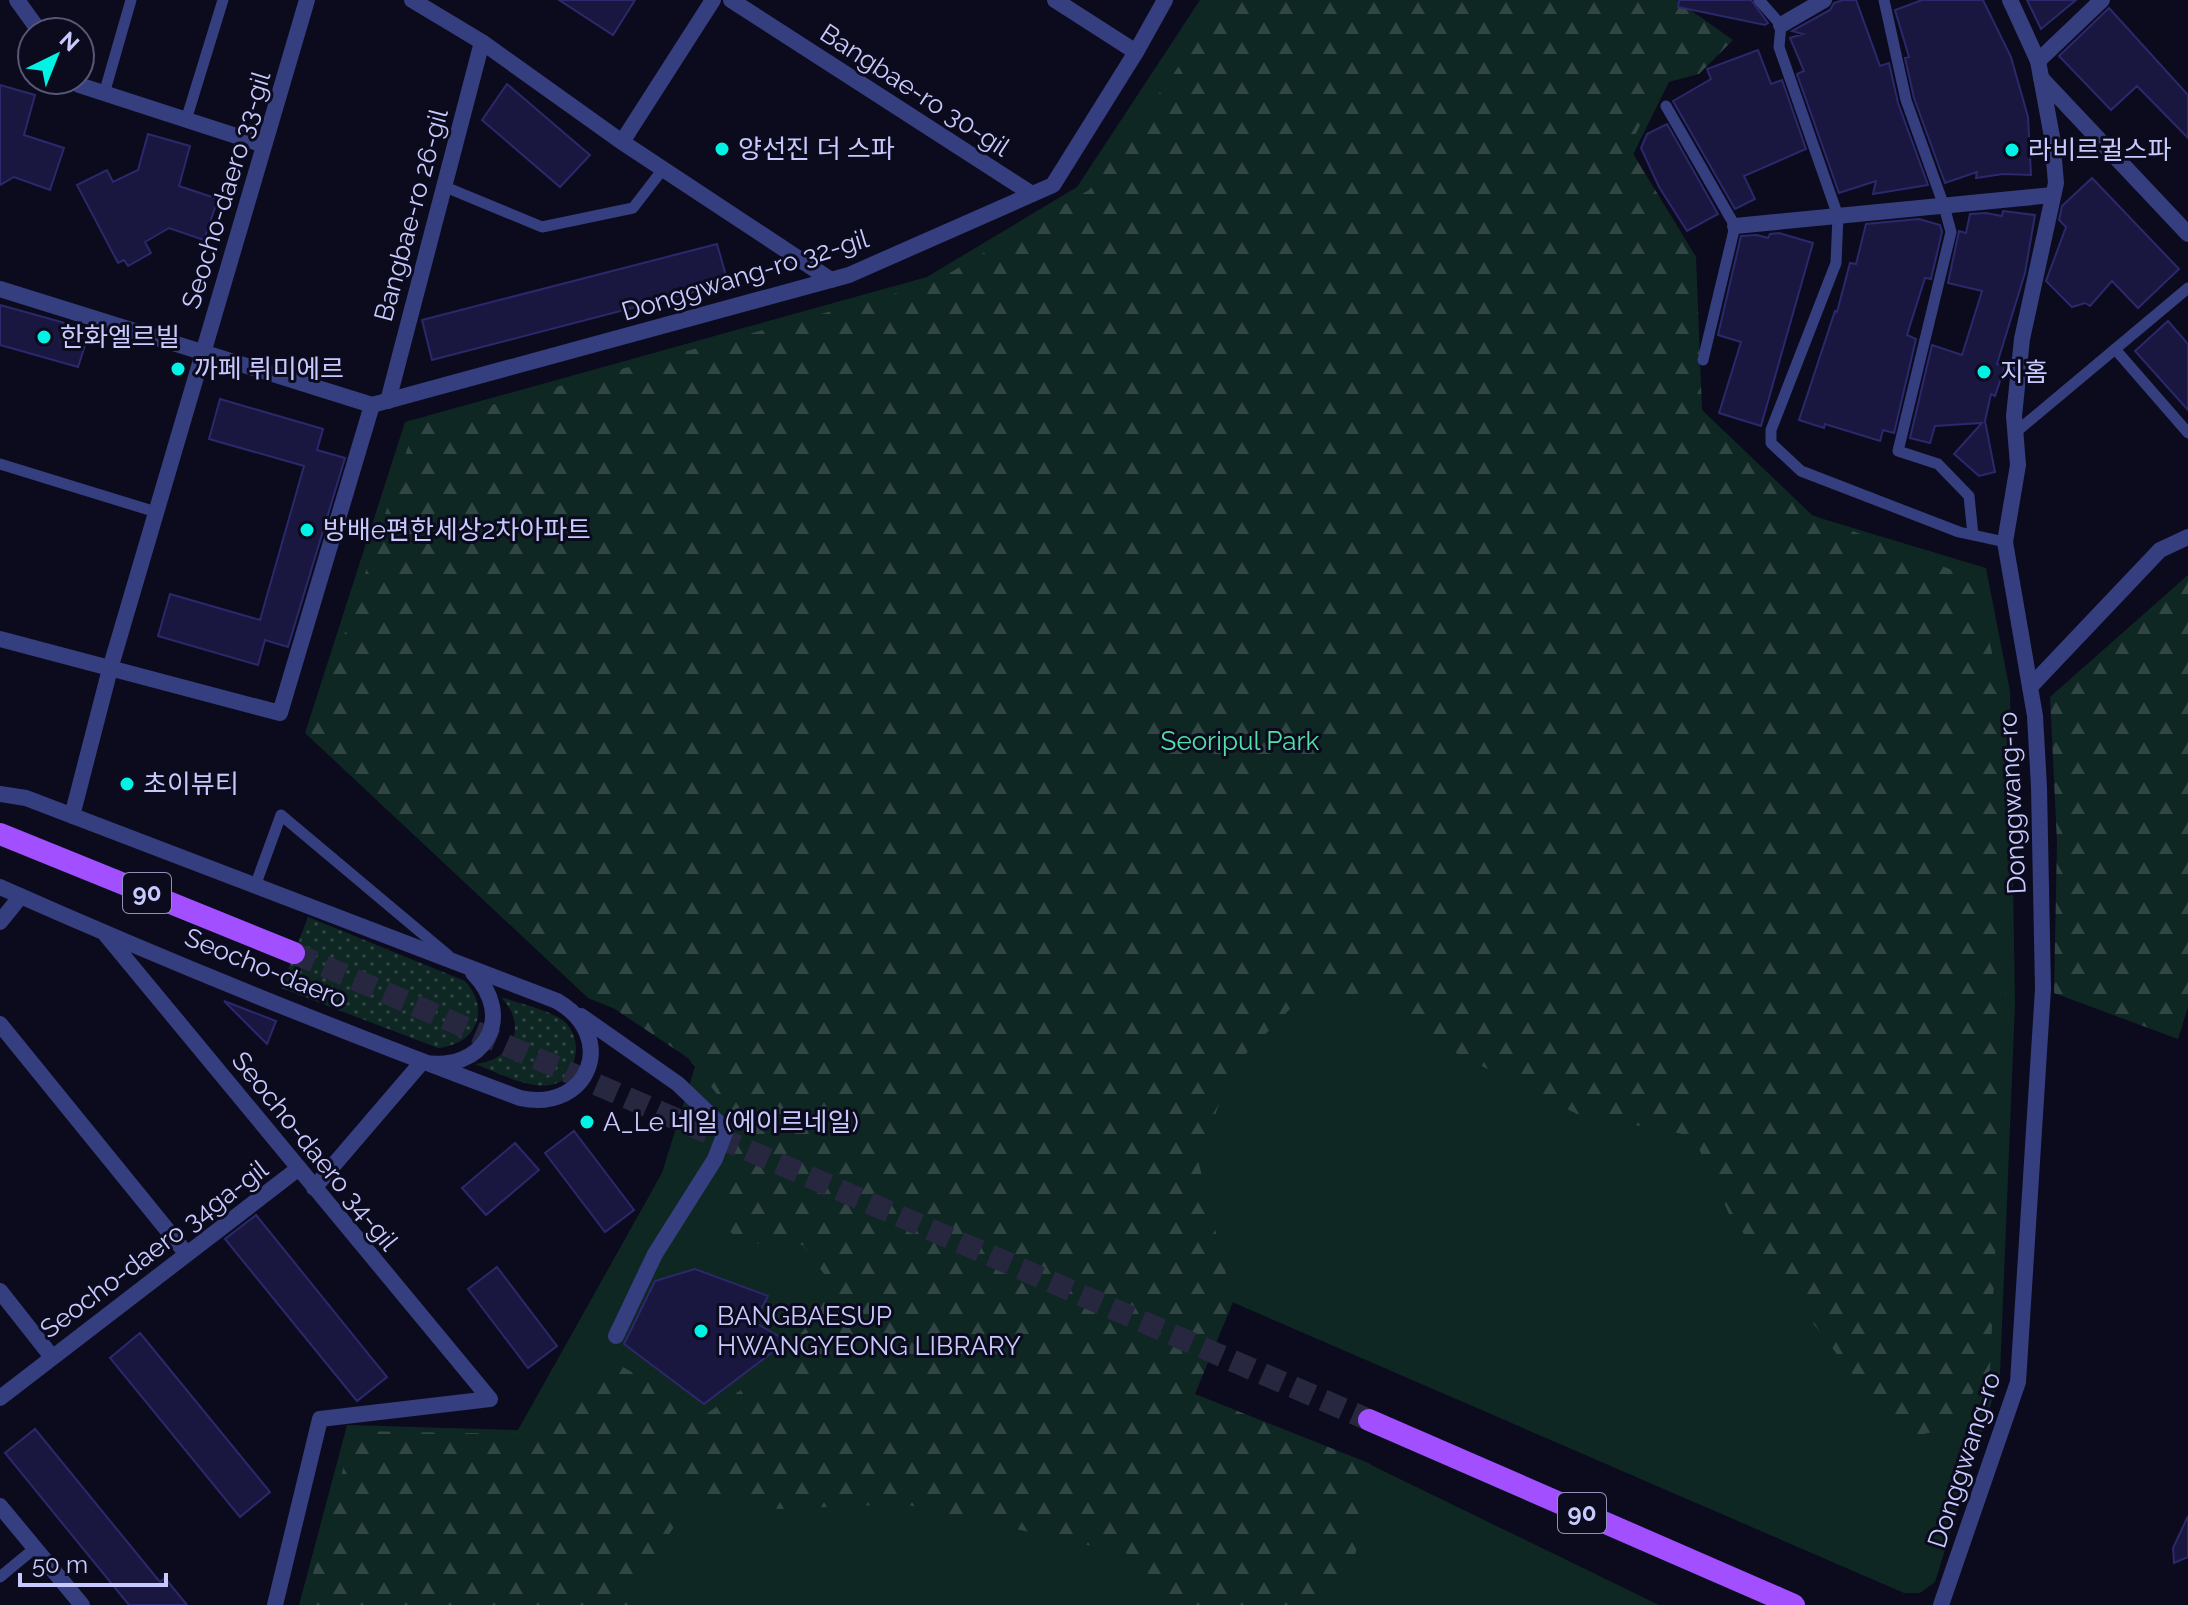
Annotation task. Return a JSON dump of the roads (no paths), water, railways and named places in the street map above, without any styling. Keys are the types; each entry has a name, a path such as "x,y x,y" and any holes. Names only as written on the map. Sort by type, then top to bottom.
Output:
{"main road":[{"name":"Seocho-daero","path":"0,834 294,953"},
{"name":"90","path":"1369,1420 1794,1605"}],"street":[{"name":"Seocho-daero 33-gil","path":"72,816 110,669 307,0"},
{"path":"412,0 482,42 622,142 831,280"},
{"path":"622,142 713,0"},
{"name":"Bangbae-ro 30-gil","path":"731,0 1032,194"},
{"path":"1055,0 1136,52"},
{"name":"Donggwang-ro 32-gil","path":"380,403 849,275 1053,185 1165,0"},
{"path":"1781,25 1824,0"},
{"name":"Donggwang-ro","path":"1941,1605 2018,1382 2043,989 2035,716 2005,542 2018,465 2014,416 2022,339 2056,183 2052,137 2039,70 2010,0"},
{"path":"2102,0 2039,70 2188,234"},
{"name":"Bangbae-ro 26-gil","path":"380,403 482,42"},
{"path":"96,91 264,145"},
{"path":"1735,226 2053,195"},
{"path":"0,289 380,403 280,713 0,639"},
{"path":"2030,687 2160,550 2188,537"},
{"name":"Seocho-daero","path":"0,794 26,798 557,1001 571,1009 582,1021 589,1036 589,1060 580,1082 567,1093 552,1100 520,1098 422,1062 0,887"},
{"path":"0,922 21,896"},
{"name":"Seocho-daero 34-gil","path":"103,932 490,1399 320,1419 275,1605"},
{"name":"Seocho-daero","path":"422,1062 438,1065 462,1060 482,1046 490,1032 492,1000 485,985 474,973 459,965"},
{"path":"571,1009 678,1084 726,1130 715,1159 655,1254 616,1336"},
{"path":"0,1024 186,1253"},
{"path":"314,1188 422,1062"},
{"name":"Seocho-daero 34ga-gil","path":"0,1398 299,1168"},
{"path":"0,1291 52,1357"},
{"path":"0,1506 82,1605"}],"lane":[{"path":"104,94 131,0"},
{"path":"186,120 223,0"},
{"path":"1759,0 1781,25 1779,47 1838,216 1836,263 1771,430 1771,443 1801,471 1959,532 2005,542"},
{"path":"1884,0 1906,100 1951,232 1898,451 1938,464 1969,496 1973,535"},
{"path":"1666,106 1735,226 1703,360"},
{"path":"443,186 542,227 633,208 663,169"},
{"path":"2016,432 2188,288"},
{"path":"2115,349 2188,433"},
{"path":"0,464 156,512"},
{"name":"Seocho-daero","path":"255,886 281,815 459,965"},
{"path":"0,1577 35,1548"}],"tunnel":[{"path":"294,953 1369,1420"}],"place":[{"name":"양선진 더 스파","path":"722,149"},
{"name":"라비르귈스파","path":"2012,150"},
{"name":"한화엘르빌","path":"44,337"},
{"name":"까페 뤼미에르","path":"178,369"},
{"name":"지홈","path":"1984,372"},
{"name":"방배e편한세상2차아파트","path":"307,530"},
{"name":"초이뷰티","path":"127,784"},
{"name":"A_Le 네일 (에이르네일)","path":"587,1122"},
{"name":"BANGBAESUP HWANGYEONG LIBRARY","path":"701,1331"}],"park label":[{"name":"Seoripul Park","path":"1240,741"}]}
